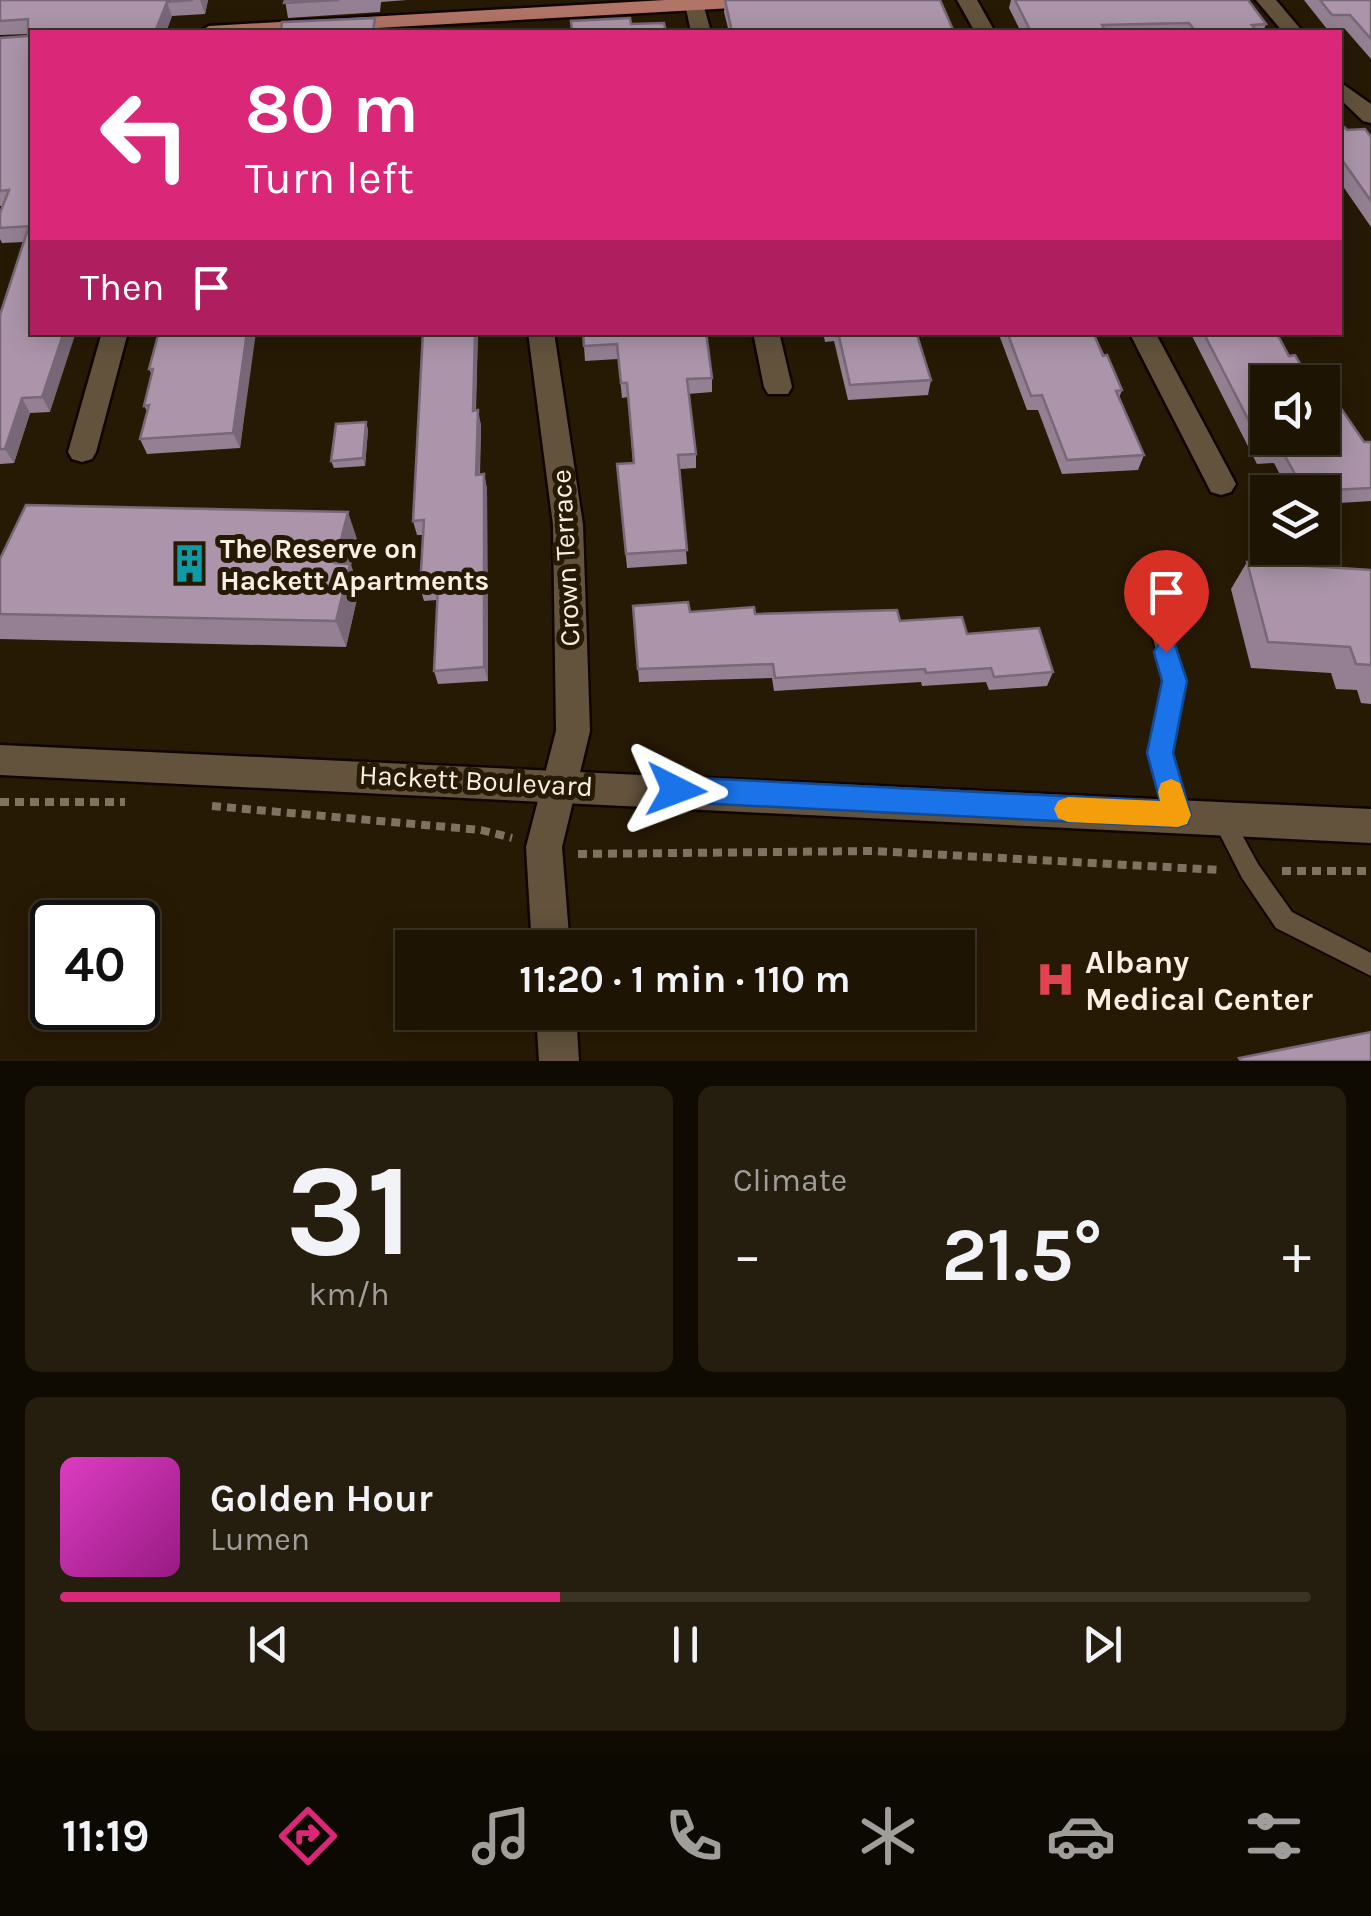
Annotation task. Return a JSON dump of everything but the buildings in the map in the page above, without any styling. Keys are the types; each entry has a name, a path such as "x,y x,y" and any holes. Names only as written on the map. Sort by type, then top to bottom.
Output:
{"main road":[{"path":"239,30 611,5 768,0"}],"street":[{"path":"968,0 984,30"},
{"path":"1266,0 1291,30"},
{"path":"695,4 702,30"},
{"path":"1342,90 1371,116"},
{"path":"82,452 114,335"},
{"name":"Crown Terrace","path":"541,335 568,524 573,731 544,847 550,930"},
{"path":"767,335 778,388"},
{"path":"1144,335 1221,484"},
{"name":"Hackett Boulevard","path":"0,760 1371,826"},
{"path":"557,1030 559,1061"}],"lane":[{"path":"1150,593 1174,681 1160,753 1178,815"},
{"path":"1222,817 1250,871 1284,920 1371,965"}],"path":[{"path":"0,802 144,802"},
{"path":"199,805 482,830 583,855 873,851 1250,871 1371,871"}],"slow traffic":[{"path":"1068,809 1178,815 1171,792"}],"place":[{"name":"The Reserve on Hackett Apartments","path":"190,564"},
{"name":"Albany Medical Center","path":"1055,980"}],"route":[{"path":"676,790 1178,815 1160,753 1174,681 1166,652"}]}
